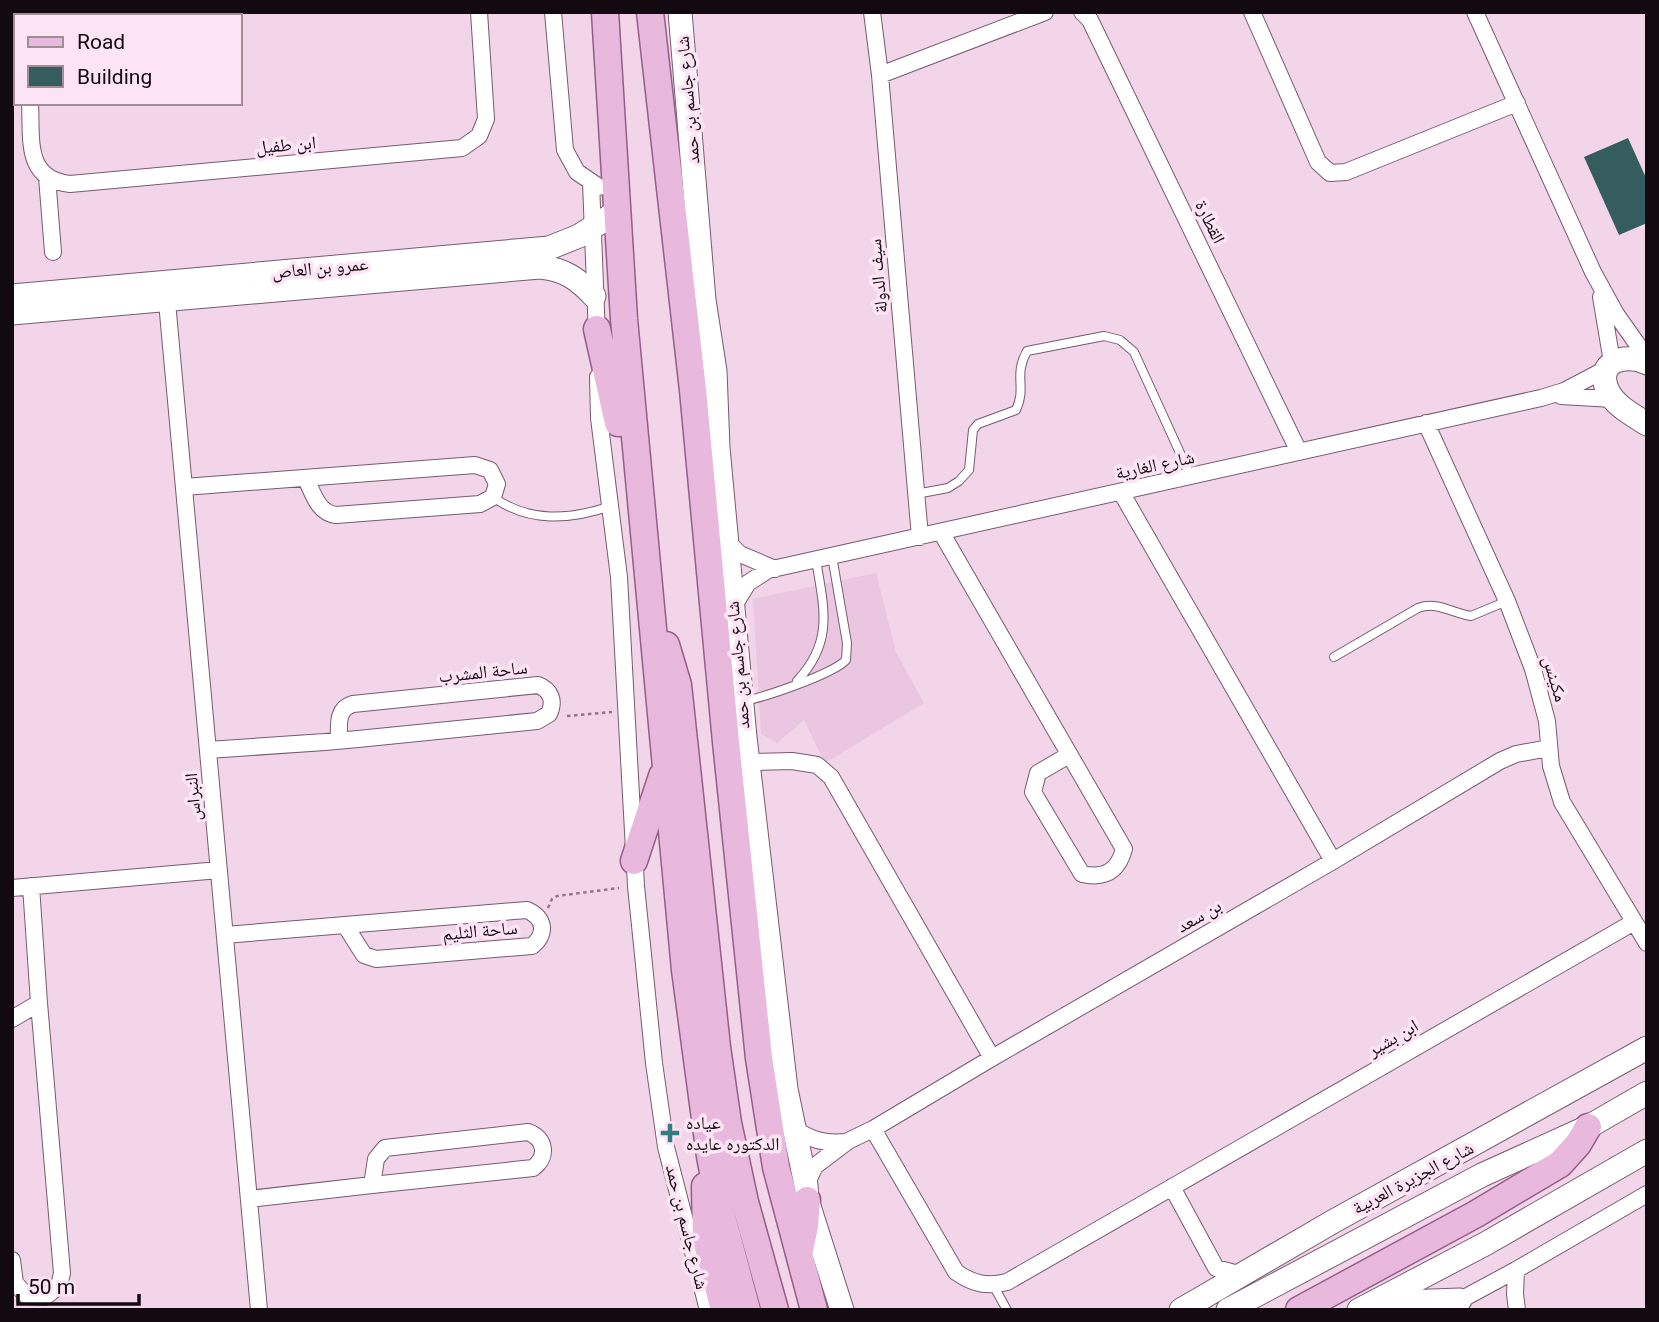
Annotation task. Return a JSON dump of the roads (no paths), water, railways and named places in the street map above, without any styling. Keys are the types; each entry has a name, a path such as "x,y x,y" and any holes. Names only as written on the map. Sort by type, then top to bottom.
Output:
{"main road":[{"name":"شارع جاسم بن حمد","path":"606,12 624,319 685,970 709,1156 747,1310"},
{"name":"شارع جاسم بن حمد","path":"650,12 693,390 732,699 760,1058 776,1167 814,1310"},
{"path":"597,329 621,436 637,468"},
{"path":"693,390 718,448"},
{"path":"652,615 666,645 678,685 717,1047 728,1123 748,1214 775,1310"},
{"path":"732,699 737,664"},
{"path":"635,874 666,761"},
{"path":"1299,1310 1476,1214 1560,1164 1578,1144 1588,1126"},
{"path":"709,1156 704,1224 724,1310"},
{"path":"799,1255 805,1226 806,1193"}],"street":[{"path":"168,14 188,12"},
{"name":"ابن طفيل","path":"47,177 59,183 70,184 462,148 479,136 486,118 479,12"},
{"path":"553,12 565,150 577,172 617,206"},
{"name":"شارع جاسم بن حمد","path":"680,12 704,300 715,371 718,448 737,664"},
{"name":"سيف الدولة","path":"872,12 880,75 920,537"},
{"path":"880,75 1045,12"},
{"name":"القطارة","path":"1082,12 1090,19 1299,452"},
{"path":"1252,12 1318,162 1330,173 1346,172 1517,103"},
{"path":"1475,12 1593,272 1616,314 1647,361"},
{"path":"30,105 34,159 37,169 47,177 53,252"},
{"name":"شارع جاسم بن حمد","path":"591,182 599,418 618,577 635,874 654,1063 666,1147 708,1310"},
{"name":"عمرو بن العاص","path":"473,264 558,246 579,236 617,206"},
{"name":"عمرو بن العاص","path":"12,296 166,290 473,264 559,269 579,281 594,296"},
{"path":"1593,272 1605,316 1609,366 1605,384 1613,399 1647,424"},
{"name":"عمرو بن العاص","path":"12,313 166,290"},
{"name":"النبراس","path":"166,290 259,1310"},
{"path":"1609,366 1623,358 1647,361"},
{"name":"شارع الغارية","path":"733,607 748,583 761,573 775,569 1541,398 1575,386 1609,366"},
{"name":"شارع الغارية","path":"1541,398 1577,396 1613,399"},
{"name":"مكينس","path":"1426,423 1507,601 1542,694 1555,784 1562,802 1647,943"},
{"path":"184,487 481,466 490,470 496,479 496,488 492,497 480,504 336,515 329,514 320,506 306,479"},
{"path":"1121,492 1333,861"},
{"path":"941,532 1124,849 1121,862 1110,873 1096,877 1082,874 1033,792 1038,773 1069,755"},
{"path":"727,542 740,554 775,569"},
{"name":"ساحة المشرب","path":"538,685 549,692 552,700 551,710 546,717 537,721 339,741 340,714 353,704 538,685"},
{"name":"شارع جاسم بن حمد","path":"732,699 748,762 786,1089 793,1128 806,1193 842,1310"},
{"path":"208,750 339,741"},
{"name":"بن سعد","path":"806,1193 815,1166 848,1141 873,1129 1333,861 1500,761 1516,754 1549,748"},
{"path":"748,762 761,760 817,765 831,777 992,1058"},
{"path":"12,888 219,870"},
{"path":"12,1261 15,1283 27,1296 45,1297 59,1286 62,1273 31,886"},
{"name":"ساحة الثليم","path":"225,935 522,910 532,912 542,922 541,936 532,946 376,959 369,958 360,951 345,925"},
{"name":"ابن بشير","path":"993,1285 1007,1282 1634,922"},
{"path":"12,1019 39,1003"},
{"name":"شارع الجزيرة العربية","path":"1181,1310 1647,1048"},
{"name":"شارع الجزيرة العربية","path":"1228,1310 1482,1175 1588,1126 1647,1093"},
{"path":"793,1128 809,1139 825,1143 848,1141"},
{"path":"873,1129 956,1272 967,1280 993,1285"},
{"path":"249,1199 528,1170 540,1162 543,1147 536,1136 528,1132 385,1147 376,1158 372,1185"},
{"path":"1367,1305 1485,1244 1647,1151"},
{"path":"1172,1187 1216,1268 1242,1275"},
{"path":"1367,1305 1403,1302 1451,1305 1647,1194"},
{"path":"1276,1284 1296,1243"},
{"path":"1516,1270 1514,1282 1517,1308"},
{"path":"1485,1286 1503,1293 1517,1308"}],"lane":[{"path":"916,494 948,488 959,481 969,470 973,430 978,424 1016,410 1021,399 1019,365 1027,351 1104,336 1120,340 1135,352 1191,477"},
{"path":"492,497 506,507 529,515 557,518 590,513 611,506"},
{"path":"732,699 763,697 833,670 846,660 848,652 841,610 824,558"},
{"path":"794,685 817,653 825,627 824,558"},
{"path":"1334,657 1429,604 1471,616 1507,601"},
{"path":"825,612 841,610"},
{"path":"993,1285 1007,1310"}],"place":[{"name":"عياده الدكتوره عايده","path":"670,1133"}]}
